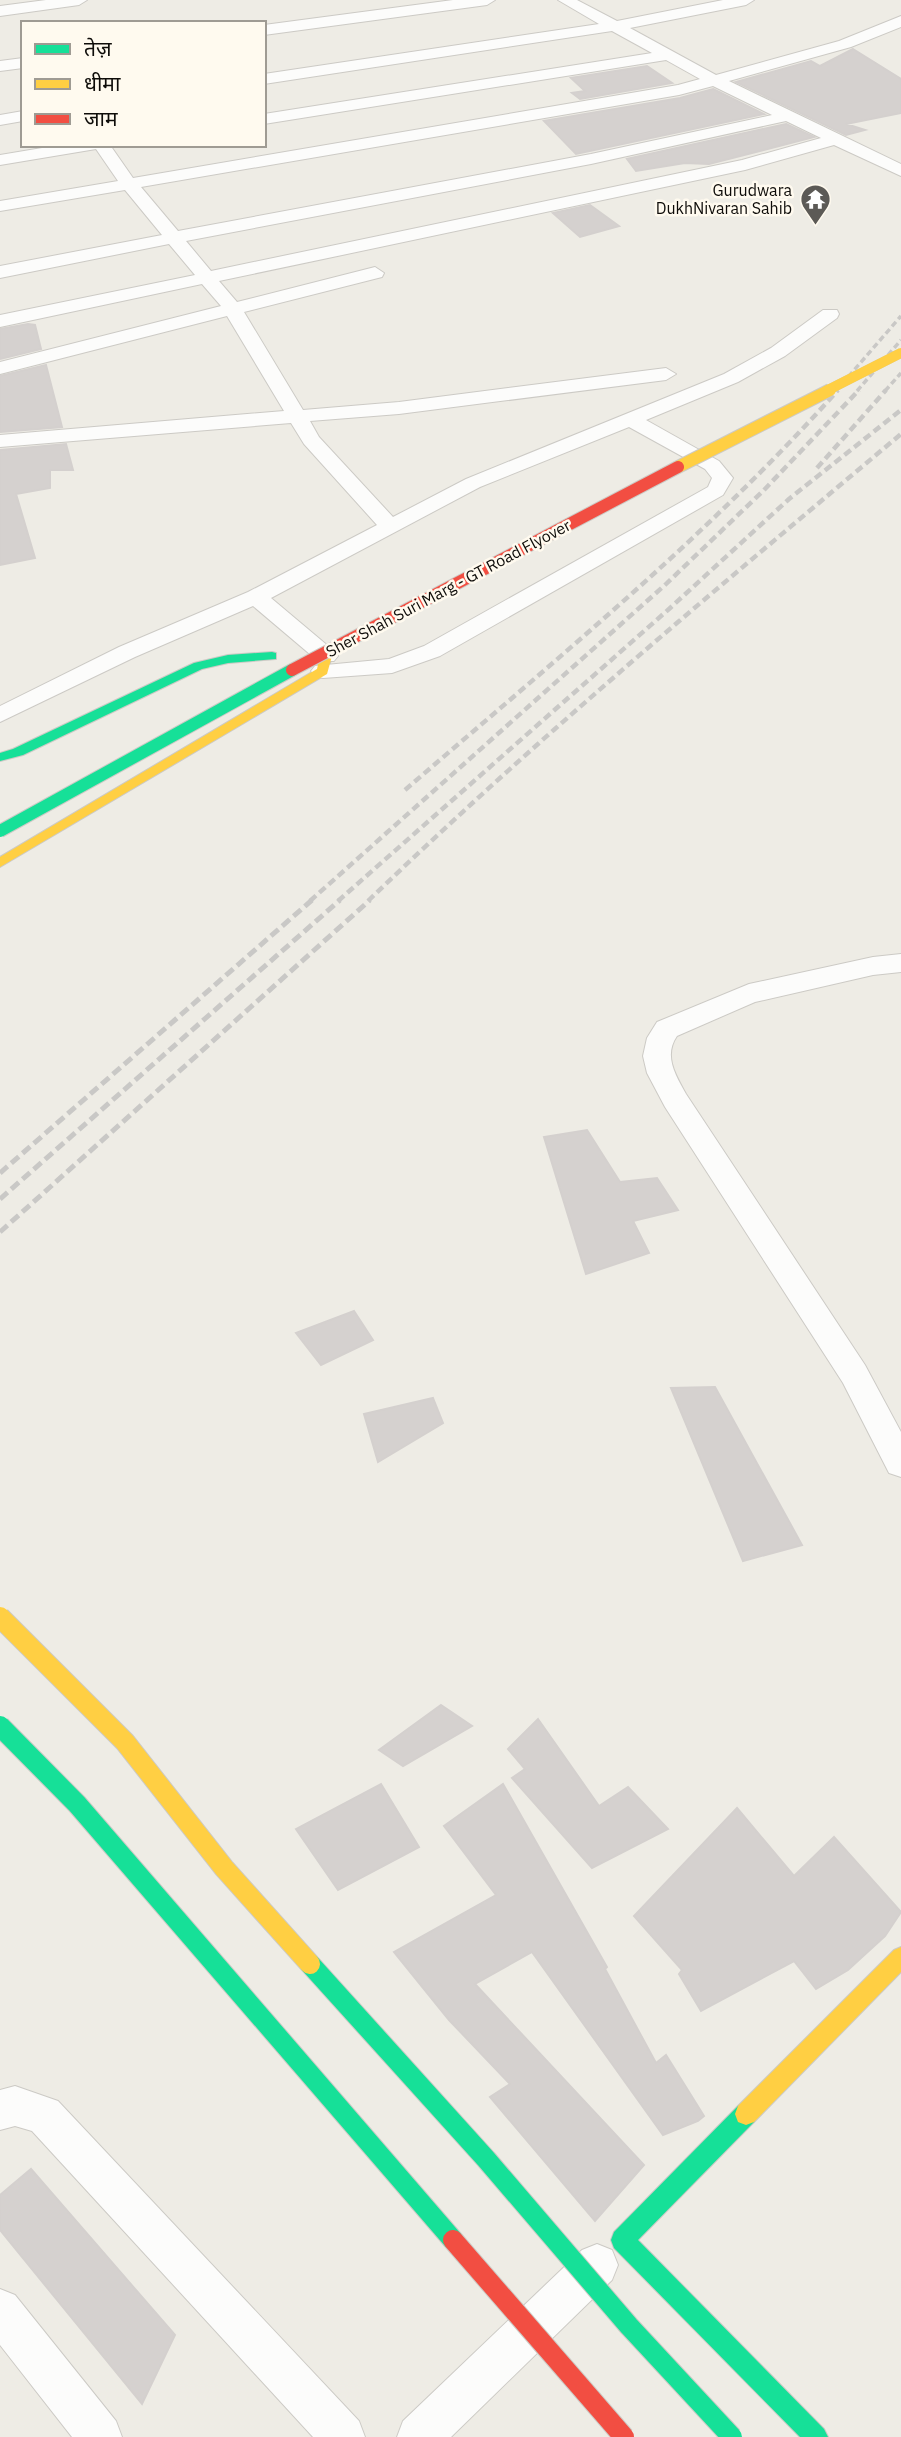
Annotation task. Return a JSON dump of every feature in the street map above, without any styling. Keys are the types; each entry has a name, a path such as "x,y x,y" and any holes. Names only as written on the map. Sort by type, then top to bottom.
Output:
{"main road":[{"name":"Sher Shah Suri Marg - GT Road Flyover","path":"0,831 329,650 698,455 901,353"},
{"path":"655,458 691,439"},
{"name":"Sher Shah Suri Marg - GT Road Flyover","path":"237,675 324,628"},
{"path":"0,757 18,752 198,666 282,650"},
{"path":"0,863 324,664"},
{"path":"0,1617 125,1742 224,1868 486,2159 629,2326 732,2437"},
{"path":"0,1726 77,1804 624,2437"},
{"path":"816,2437 622,2240 901,1957"}],"street":[{"path":"6,7 79,0"},
{"path":"266,30 487,0"},
{"path":"566,0 714,80 901,171"},
{"path":"266,79 617,26 746,0"},
{"path":"6,7 21,21"},
{"path":"0,206 651,95 845,44 901,21"},
{"path":"266,118 670,55"},
{"path":"0,66 21,63"},
{"path":"0,120 21,116"},
{"path":"0,272 173,236 636,150 787,116"},
{"path":"0,321 207,280 745,165 834,139"},
{"path":"0,160 81,147"},
{"path":"102,147 129,184 232,308 311,440 389,525"},
{"path":"0,368 376,273"},
{"path":"0,715 127,652 256,597 389,525 473,484 732,378 778,352 830,314"},
{"path":"0,441 399,408 666,373"},
{"path":"256,597 324,664 392,666 432,651 716,491 722,484 723,478 712,465 630,419"},
{"path":"901,963 873,966 749,994 667,1029 655,1050 658,1067 675,1100 854,1374 901,1463"},
{"path":"0,2110 15,2106 44,2115 343,2437"},
{"path":"419,2437 622,2240"},
{"path":"0,2310 100,2437"}],"building":[{"path":"853,49 901,79 901,113 846,124 865,130 846,135 736,82 811,61 820,66"},
{"path":"647,66 672,83 580,99 572,93 585,91 571,78"},
{"path":"713,89 764,114 576,154 544,121 680,98"},
{"path":"786,124 814,137 709,164 685,163 636,171 627,159"},
{"path":"590,205 619,226 580,237 553,213"},
{"path":"35,325 41,349 0,359 0,329"},
{"path":"46,365 62,427 0,432 0,376"},
{"path":"66,444 73,470 50,470 50,488 16,494 35,558 0,565 0,450"},
{"path":"587,1130 620,1182 657,1178 678,1210 633,1221 649,1253 586,1274 544,1137"},
{"path":"354,1311 373,1340 321,1365 296,1333"},
{"path":"715,1387 802,1545 743,1561 671,1388"},
{"path":"433,1398 443,1423 378,1462 364,1414"},
{"path":"441,1705 472,1726 403,1766 379,1750"},
{"path":"538,1719 599,1806 628,1787 668,1829 592,1868 512,1778 525,1769 508,1749"},
{"path":"381,1784 419,1847 338,1890 296,1829"},
{"path":"503,1784 607,1967 605,1969 656,2063 666,2055 704,2116 663,2135 532,1952 475,1984 644,2165 595,2221 490,2097 510,2084 449,2020 394,1952 496,1895 444,1826"},
{"path":"737,1808 794,1876 834,1837 901,1912 885,1936 848,1970 816,1989 794,1961 701,2011 679,1974 682,1970 634,1916"},
{"path":"31,2169 175,2335 142,2404 0,2230 0,2195"}],"railway":[{"path":"836,391 901,316"},
{"path":"857,391 901,340"},
{"path":"885,391 901,373"},
{"path":"405,790 573,646 683,547 788,444 838,390"},
{"path":"310,901 665,585 764,490 859,390"},
{"path":"817,468 886,390"},
{"path":"338,901 669,609 789,499 901,410"},
{"path":"368,901 564,721 901,434"},
{"path":"0,1173 312,900"},
{"path":"0,1199 340,900"},
{"path":"0,1232 370,900"}],"traffic: fast":[{"path":"0,757 18,752 198,666 228,659 272,656"},
{"path":"0,831 292,670"},
{"path":"0,1726 77,1804 453,2240"},
{"path":"310,1964 486,2159 629,2326 732,2437"},
{"path":"746,2114 622,2240 816,2437"}],"traffic: slow":[{"path":"678,467 901,353"},
{"path":"0,863 323,671 326,656"},
{"path":"0,1617 125,1742 224,1868 310,1964"},
{"path":"746,2114 901,1957"}],"traffic: jam":[{"path":"292,670 678,467"},
{"path":"453,2240 624,2437"}],"place":[{"name":"Gurudwara DukhNivaran Sahib","path":"815,226"}]}
